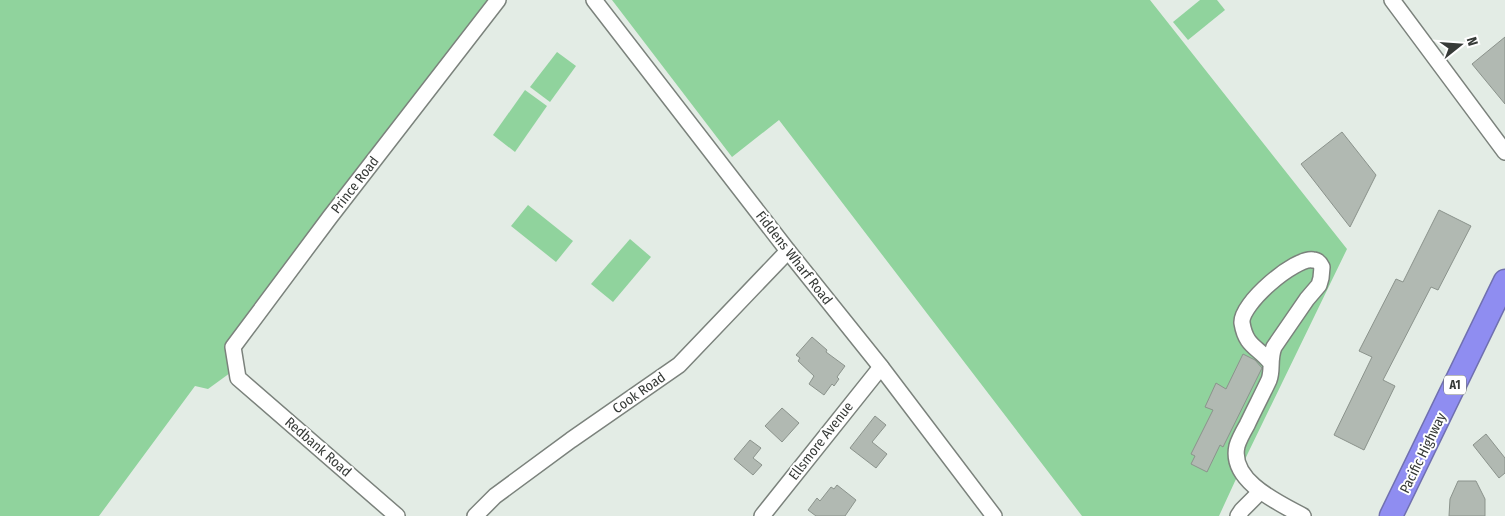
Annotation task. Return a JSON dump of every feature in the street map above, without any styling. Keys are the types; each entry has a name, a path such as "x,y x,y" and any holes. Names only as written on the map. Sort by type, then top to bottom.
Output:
{"highway":[{"name":"Pacific Highway","path":"1391,516 1505,281"},
{"name":"Pacific Highway","path":"1406,516 1505,314"}],"street":[{"name":"Prince Road","path":"238,378 234,347 330,217 498,0"},
{"name":"Fiddens Wharf Road","path":"594,0 788,252 881,367 994,516"},
{"path":"1392,0 1505,152"},
{"name":"Cook Road","path":"475,516 495,496 571,440 679,365 788,252"},
{"path":"1270,362 1248,341 1242,320 1244,314 1249,304 1263,290 1292,267 1301,262 1312,259 1316,260 1322,267 1319,285 1274,347 1270,362 1270,378 1240,438 1236,451 1239,465 1260,492 1303,516"},
{"name":"Ellsmore Avenue","path":"762,516 881,367"},
{"name":"Redbank Road","path":"238,378 397,516"},
{"path":"1238,516 1260,492"}],"green space":[{"path":"0,0 496,0 262,298 230,373 208,389 195,386 99,516 0,516"},
{"path":"612,0 1150,0 1347,249 1219,516 1082,516 779,120 732,157"},
{"path":"1200,0 1217,0 1225,10 1188,40 1173,22"},
{"path":"557,52 576,66 550,102 530,87"},
{"path":"525,90 547,106 515,152 493,135"},
{"path":"528,205 573,241 556,262 511,226"},
{"path":"630,239 651,257 613,302 591,284"}],"building":[{"path":"1505,37 1505,104 1472,64"},
{"path":"1342,132 1376,175 1350,227 1301,164"},
{"path":"1439,210 1471,226 1438,290 1431,287 1383,380 1395,386 1364,450 1334,435 1372,357 1359,351 1396,279 1403,282"},
{"path":"812,337 827,350 826,352 845,366 837,377 839,379 834,386 832,384 824,395 809,384 814,376 798,361 800,358 796,355"},
{"path":"1243,354 1255,360 1262,368 1223,447 1220,445 1207,472 1191,464 1195,456 1191,454 1213,410 1205,407 1216,383 1226,389"},
{"path":"782,408 799,423 782,442 765,426"},
{"path":"875,416 886,425 872,442 887,454 876,468 850,448"},
{"path":"1486,434 1505,458 1505,473 1499,478 1473,445"},
{"path":"750,440 761,448 753,458 762,465 753,475 734,459"},
{"path":"1458,481 1476,481 1485,499 1485,516 1449,516 1450,499"},
{"path":"837,485 856,500 845,516 816,516 808,510 817,498 820,501 831,487 834,489"}]}
